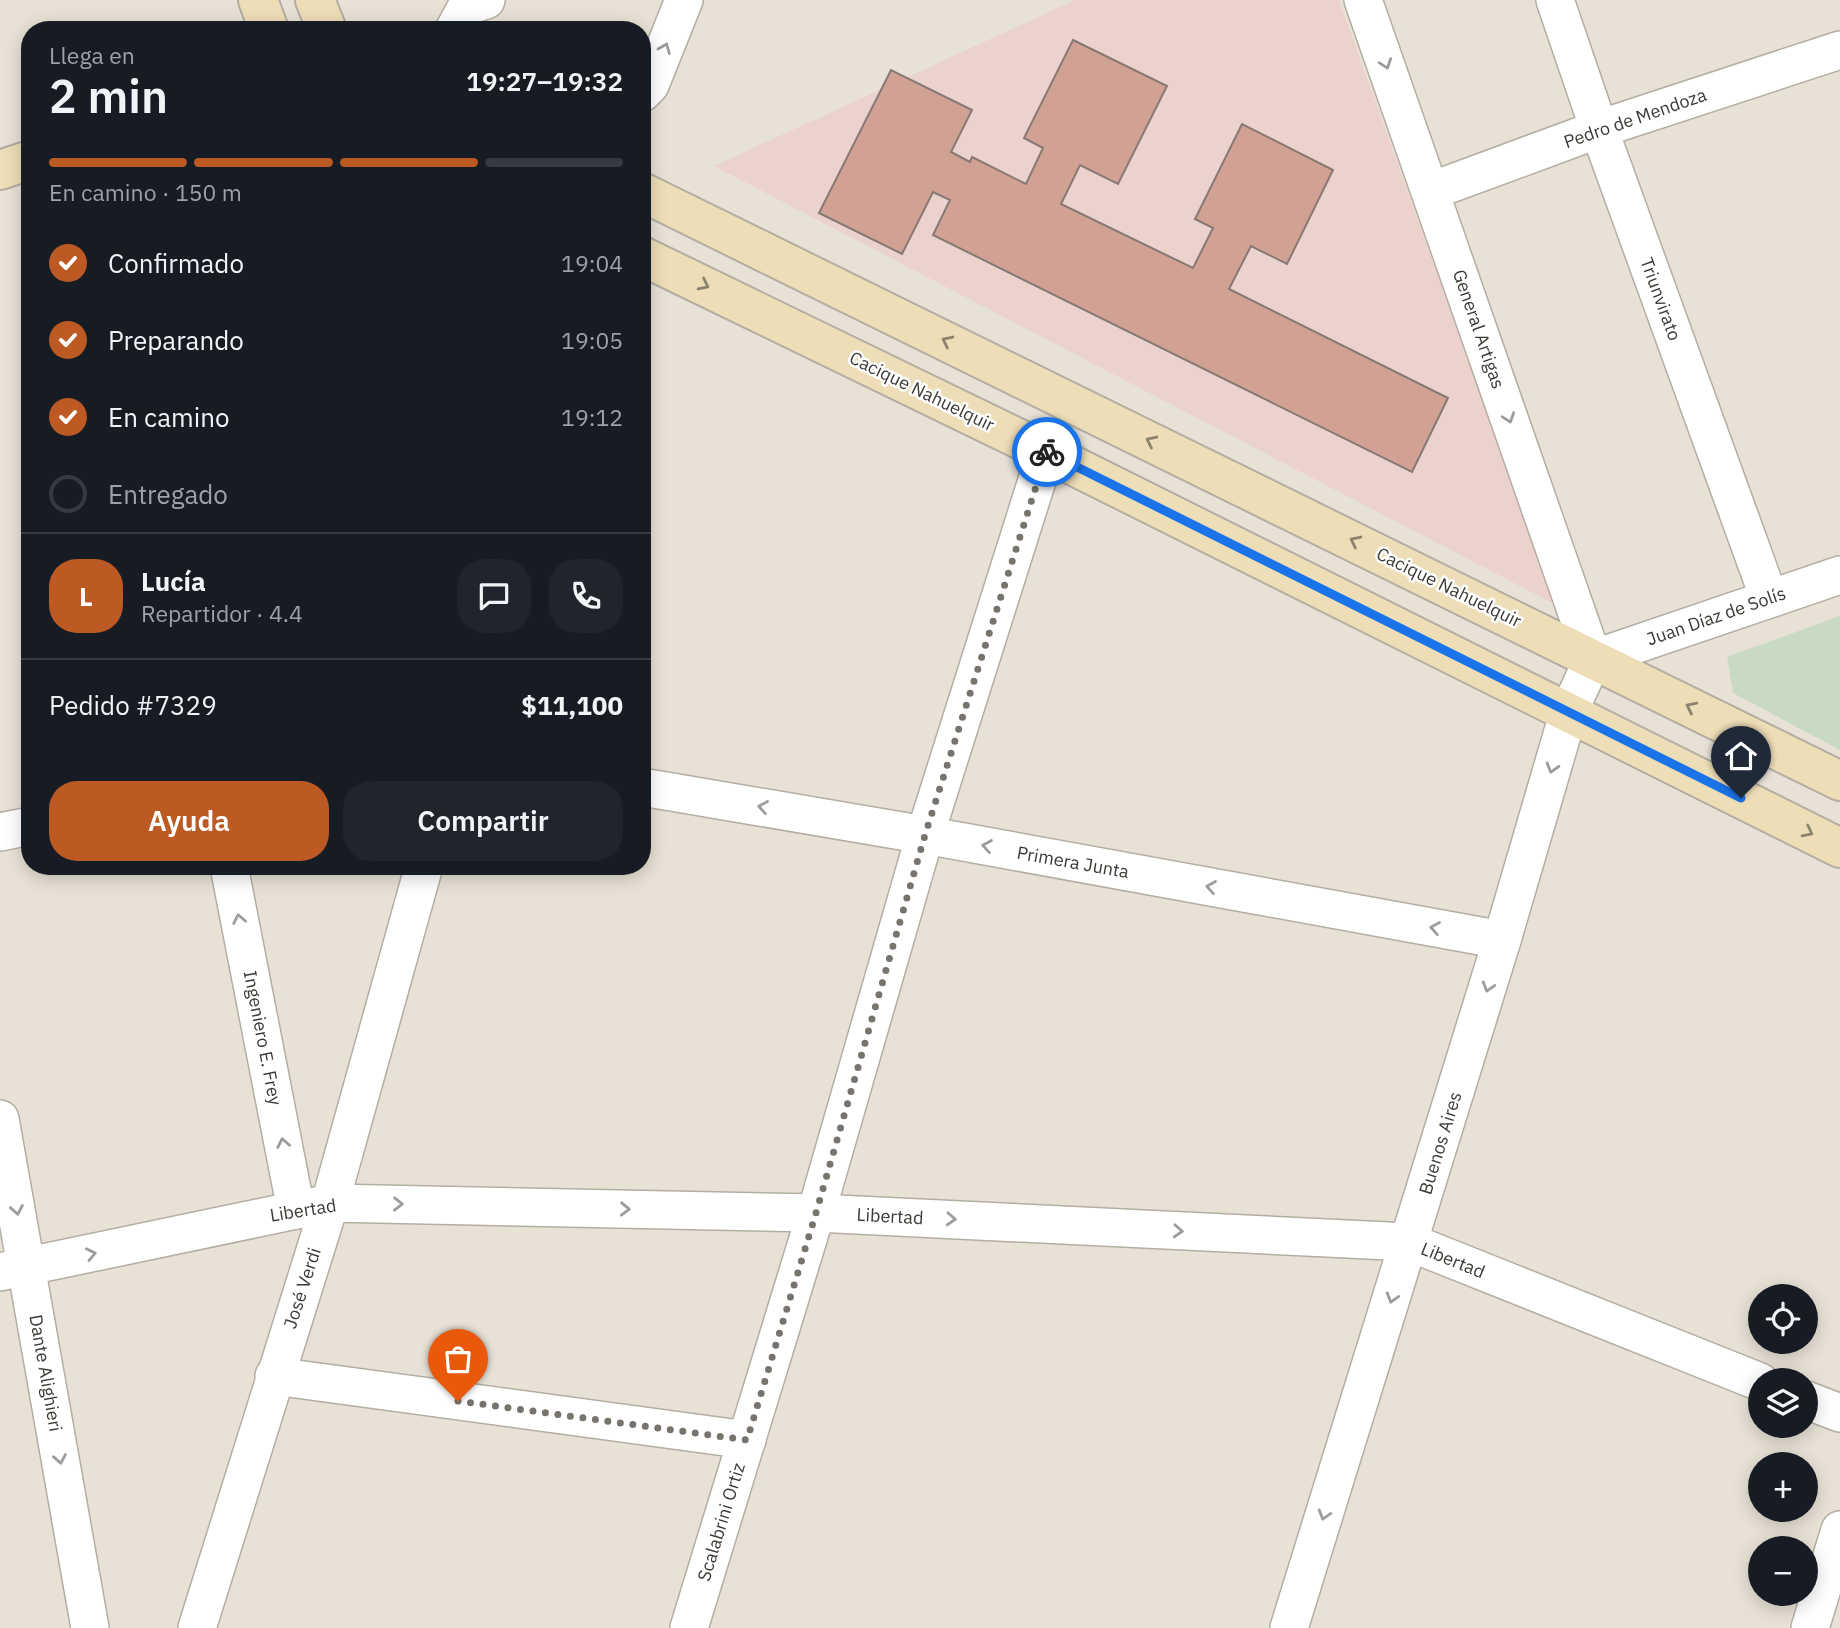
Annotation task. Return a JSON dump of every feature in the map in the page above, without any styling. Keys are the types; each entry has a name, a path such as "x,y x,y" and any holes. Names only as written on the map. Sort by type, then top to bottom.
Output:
{"street":[{"path":"258,0 266,21"},
{"path":"316,0 324,21"},
{"path":"459,21 467,6 486,0"},
{"path":"651,82 684,0"},
{"name":"General Artigas","path":"1363,0 1593,659"},
{"name":"Triunvirato","path":"1555,0 1769,598"},
{"name":"Pedro de Mendoza","path":"1431,191 1599,129 1840,50"},
{"path":"0,170 21,163"},
{"name":"Cacique Nahuelquir","path":"651,196 1840,781"},
{"name":"Cacique Nahuelquir","path":"651,260 1046,452 1840,848"},
{"name":"Scalabrini Ortiz","path":"689,1628 816,1213 925,835 1046,452"},
{"name":"Juan Díaz de Solís","path":"1593,659 1840,575"},
{"name":"Buenos Aires","path":"1289,1628 1502,940 1569,711 1593,659"},
{"name":"Primera Junta","path":"651,789 925,835 1502,940"},
{"path":"0,832 21,828"},
{"name":"Ingeniero E. Frey","path":"231,875 313,1206"},
{"name":"José Verdi","path":"197,1628 274,1376 313,1206 421,875"},
{"name":"Dante Alighieri","path":"0,1119 13,1270 90,1628"},
{"name":"Libertad","path":"13,1270 313,1206 816,1213 1409,1242 1748,1377"},
{"path":"274,1376 747,1440"},
{"path":"1818,1405 1840,1413"},
{"path":"1810,1628 1840,1530"}],"shaded area":[{"path":"1075,0 1339,0 1556,605 714,166"}],"green space":[{"path":"1840,616 1840,750 1733,693 1727,657"}],"building":[{"path":"1073,40 1167,86 1118,184 1080,165 1061,204 1193,268 1213,228 1195,219 1242,124 1333,170 1287,264 1251,246 1229,289 1448,398 1412,472 933,235 950,200 933,192 902,254 819,213 891,70 972,110 951,152 970,162 972,157 1026,184 1043,148 1024,138"}],"way so far":[{"path":"458,1401 747,1440 816,1213 925,835 1047,452"}],"route":[{"path":"1047,452 1741,798"}]}
